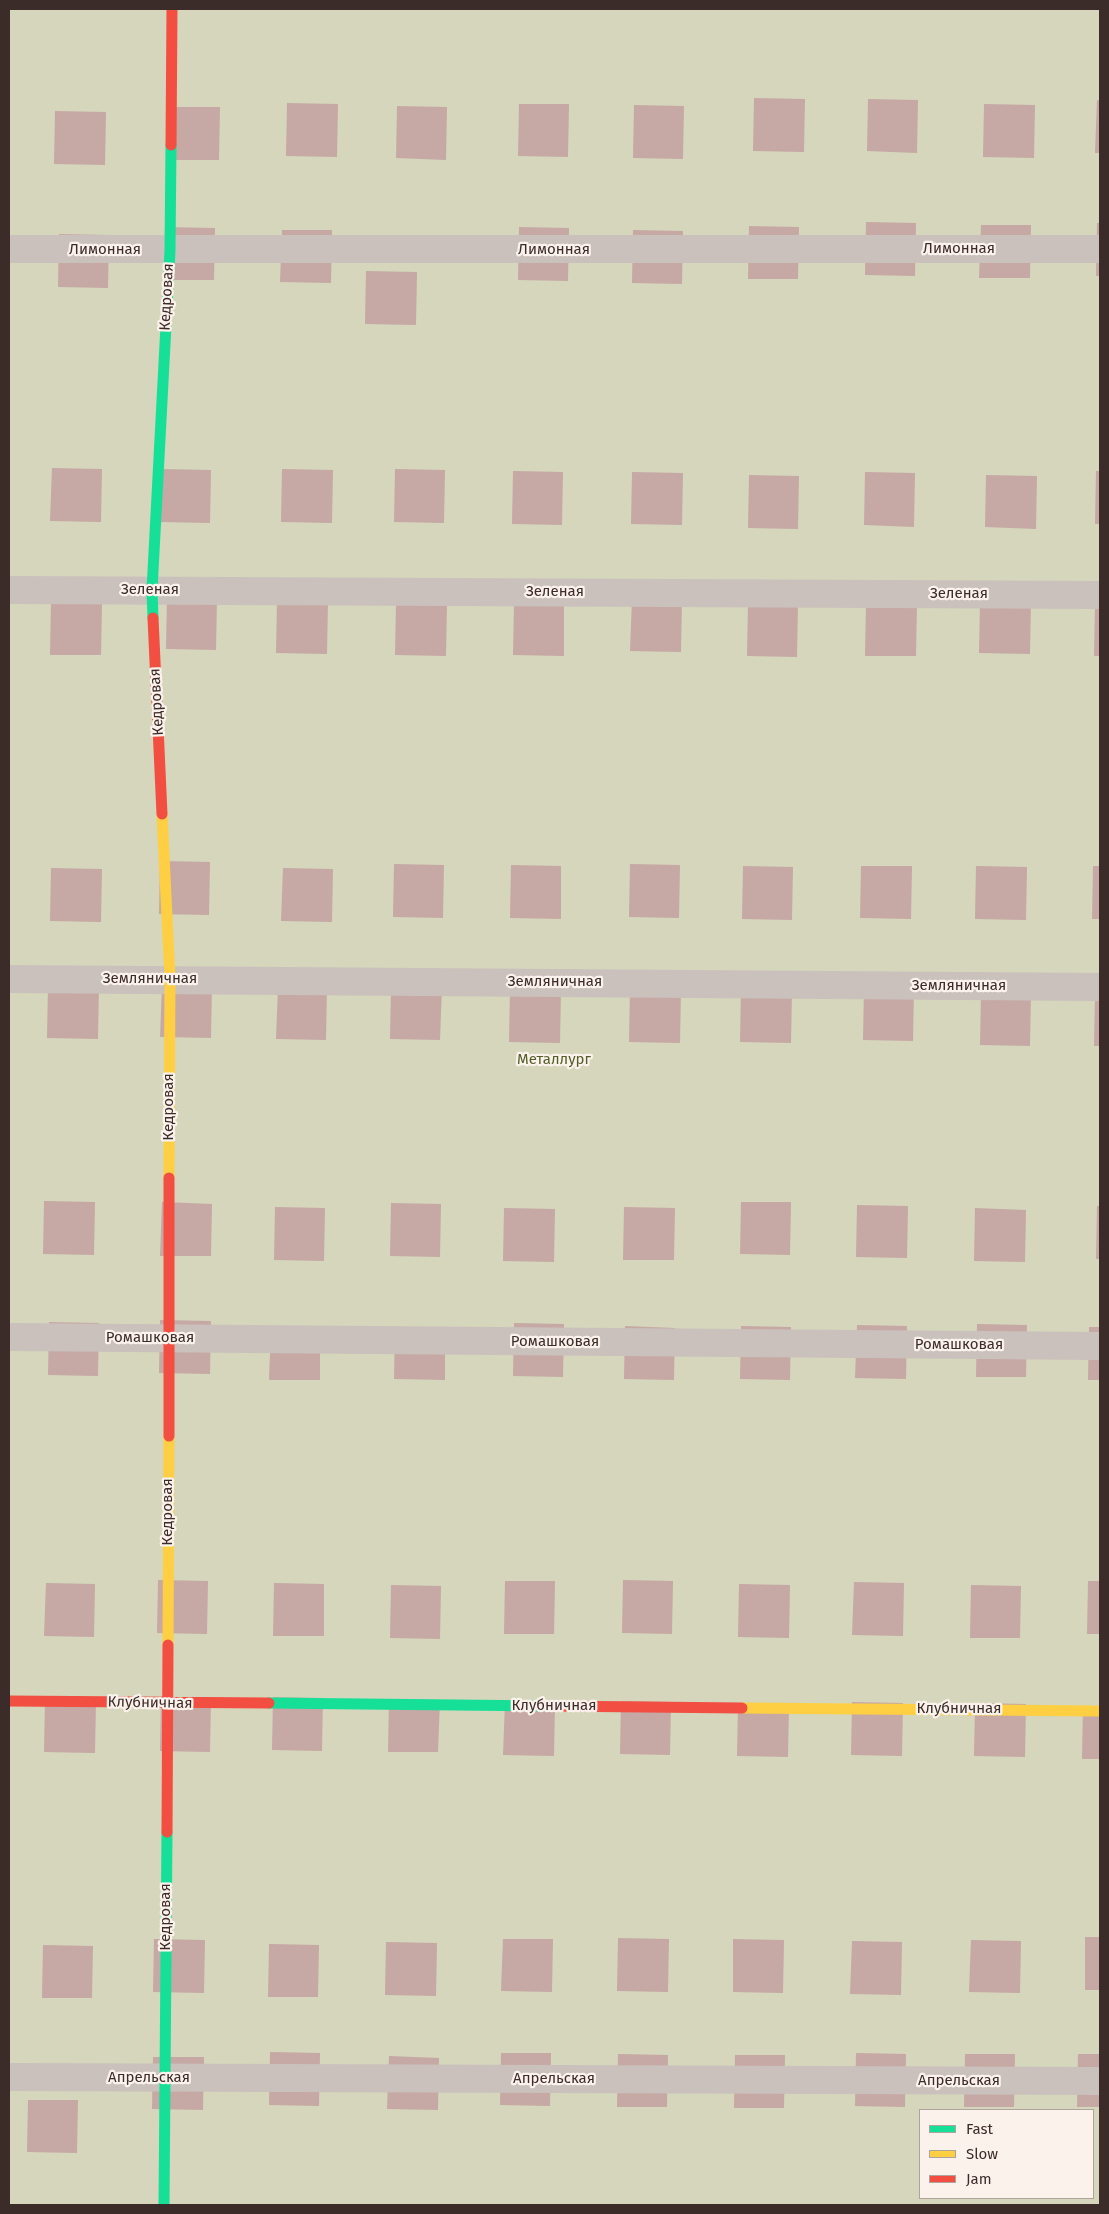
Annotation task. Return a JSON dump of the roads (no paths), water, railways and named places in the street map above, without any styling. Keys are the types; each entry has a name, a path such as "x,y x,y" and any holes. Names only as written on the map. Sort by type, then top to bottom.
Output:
{"street":[{"name":"Кедровая","path":"164,2205 168,1703 170,979 152,590 170,250 172,9"},
{"name":"Лимонная","path":"9,249 1100,249"},
{"name":"Зеленая","path":"9,590 1100,595"},
{"name":"Земляничная","path":"9,979 1100,987"},
{"name":"Ромашковая","path":"9,1337 1100,1346"},
{"name":"Клубничная","path":"9,1701 1100,1711"},
{"name":"Апрельская","path":"9,2077 1100,2081"}],"park label":[{"name":"Металлург","path":"554,1060"}]}
